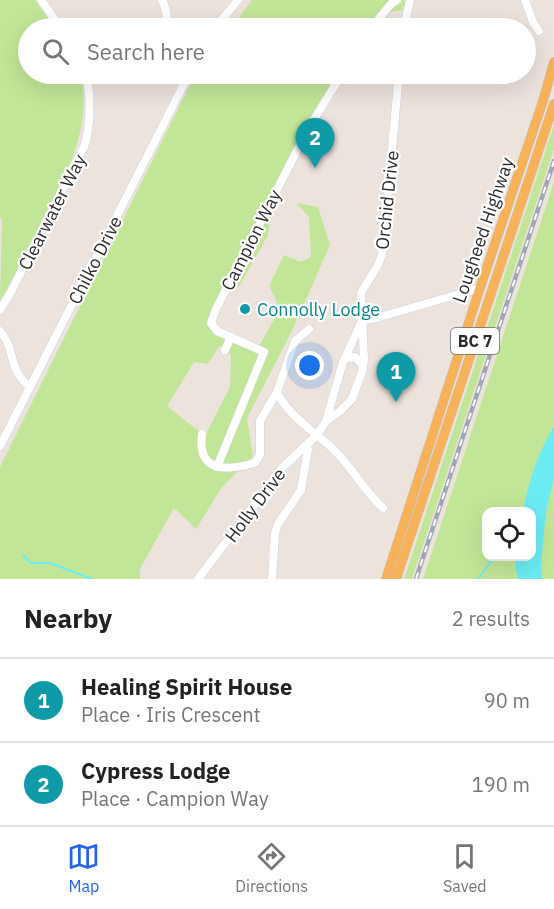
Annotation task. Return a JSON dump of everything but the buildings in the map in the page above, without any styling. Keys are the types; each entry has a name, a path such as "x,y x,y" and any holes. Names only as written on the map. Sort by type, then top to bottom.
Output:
{"main road":[{"name":"Lougheed Highway","path":"386,579 554,62"},
{"name":"Lougheed Highway","path":"396,579 554,104"}],"street":[{"path":"41,0 54,18"},
{"path":"162,0 167,18"},
{"path":"223,18 238,0"},
{"path":"380,18 397,0"},
{"path":"406,18 410,0"},
{"path":"525,0 532,18"},
{"path":"536,26 539,31"},
{"name":"Clearwater Way","path":"0,310 84,147 88,123 87,84"},
{"name":"Chilko Drive","path":"0,446 184,84"},
{"name":"Campion Way","path":"217,467 264,352 217,331 211,323 308,129 336,84"},
{"name":"Orchid Drive","path":"345,406 352,399 363,365 361,293 378,265 382,252 398,84"},
{"path":"326,421 343,362 362,320 373,319 480,288"},
{"path":"202,434 201,445 205,460 217,467 247,466 255,463 258,460 260,421 277,392 295,341 309,329"},
{"path":"0,331 7,341 17,374 30,387"},
{"path":"225,350 231,337"},
{"path":"343,362 347,358 355,357 363,365"},
{"path":"277,392 288,409 337,453 368,495 383,508"},
{"path":"331,401 333,406 345,406"},
{"path":"326,421 345,406"},
{"name":"Holly Drive","path":"198,579 283,467 317,435 326,421"},
{"path":"272,579 275,533 280,518 301,490 308,449 305,446"}],"green space":[{"path":"0,0 35,0 48,18 18,18 18,84 82,84 83,109 72,159 0,301 2,220 0,217"},
{"path":"252,0 407,1 402,10 383,13 380,18 238,18"},
{"path":"191,84 331,84 272,203 268,235 239,287 227,291 209,321 220,336 259,346 280,309 269,286 284,255 301,262 311,257 309,217 296,203 318,207 330,245 293,329 247,418 253,456 222,487 196,529 174,508 140,569 140,579 0,579 0,467","holes":["220,345 231,355 230,387 205,436 167,406 194,362 208,364"]},
{"path":"554,125 554,149 412,579 404,579"},
{"path":"554,182 554,425 523,507 482,507 482,561 518,561 519,579 423,579"},
{"path":"554,465 554,579 522,579 530,561 536,561 536,539"}],"water":[{"path":"554,426 554,479 546,511 541,564 542,579 518,579 516,561 536,561 536,507 524,507 531,478"}],"waterway":[{"path":"23,555 31,563 50,563 92,579"},
{"path":"478,579 492,561"}],"railway":[{"path":"416,579 554,161"}],"place":[{"name":"Cypress Lodge","path":"315,168"},
{"name":"Connolly Lodge","path":"245,309"},
{"name":"Healing Spirit House","path":"396,402"}]}
